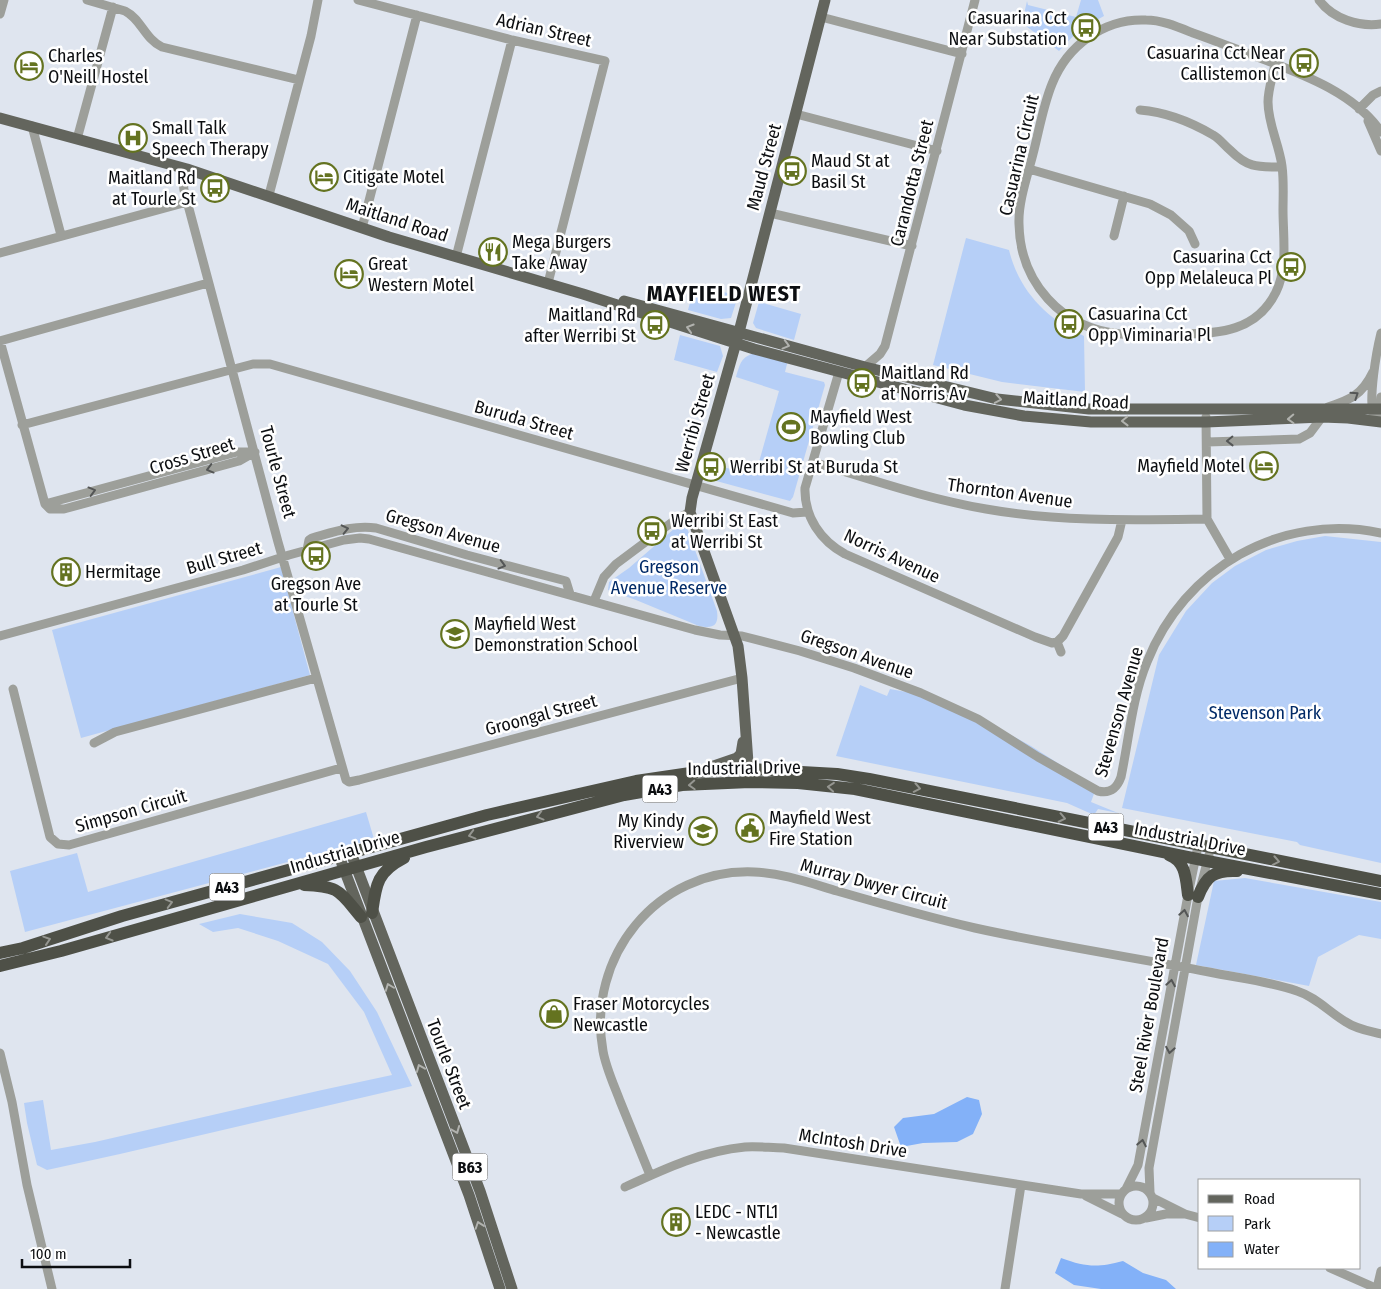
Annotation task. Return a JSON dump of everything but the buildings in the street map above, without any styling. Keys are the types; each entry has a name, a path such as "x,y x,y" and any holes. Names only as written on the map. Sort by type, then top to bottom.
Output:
{"highway":[{"name":"Industrial Drive","path":"0,953 23,948 122,916 487,815 603,788 696,772 749,776 798,784 855,789 1157,850 1203,853 1381,881"},
{"name":"Industrial Drive","path":"0,966 67,949 426,847 624,795 749,776 837,774 869,779 1203,853 1282,874 1381,894"},
{"path":"367,915 381,875 394,864 426,847"},
{"path":"1157,850 1174,857 1181,864 1193,896"},
{"path":"1193,896 1210,876 1217,873 1234,870 1282,874"},
{"name":"B63","path":"290,885 332,888 367,915"}],"main road":[{"name":"Maud Street","path":"738,338 825,0"},
{"name":"Maitland Road","path":"0,118 186,168 362,228 456,257 583,294 631,302 839,372 964,404 1024,416 1091,422 1206,422 1322,413 1378,406"},
{"name":"Maitland Road","path":"738,338 997,399 1025,403 1089,409 1205,409 1322,413 1378,421"},
{"name":"Werribi Street","path":"690,512 695,486 738,338"},
{"path":"690,512 738,646 749,776"},
{"path":"696,772 739,756 742,750 744,723"},
{"name":"Tourle Street","path":"345,854 367,915 480,1191 512,1289"},
{"name":"Tourle Street","path":"367,915 490,1254 500,1289"}],"street":[{"path":"0,14 4,0"},
{"path":"87,0 130,14 149,38 162,47 299,80"},
{"path":"269,195 311,36 318,0"},
{"name":"Adrian Street","path":"358,0 512,40 605,61 548,283"},
{"name":"Carandotta Street","path":"866,367 880,354 885,346 975,0"},
{"path":"1319,0 1323,6 1338,16 1357,23 1381,24"},
{"path":"78,139 113,7"},
{"path":"362,228 417,15"},
{"path":"821,16 962,54"},
{"name":"Casuarina Circuit","path":"1275,64 1268,99 1269,120 1282,167 1283,252 1282,272 1277,291 1268,305 1242,326 1227,331 1201,334 1120,334 1094,329 1071,318 1046,298 1030,274 1022,255 1018,222 1029,169 1052,85 1068,55 1095,32 1129,21 1146,20 1162,22 1275,64 1314,79 1362,111 1381,132"},
{"path":"456,257 512,40"},
{"path":"1362,111 1372,95 1381,91"},
{"path":"1140,110 1179,119 1214,135 1239,159 1255,167 1282,167"},
{"name":"Casuarina Circuit","path":"1362,111 1381,150"},
{"path":"796,114 936,151"},
{"path":"32,126 61,235"},
{"name":"Tourle Street","path":"186,168 183,185 208,283 341,768 344,778 349,782"},
{"path":"1029,169 1150,204 1171,215 1189,231 1195,244"},
{"path":"1114,236 1124,196"},
{"path":"0,253 187,202"},
{"path":"770,213 912,246"},
{"path":"22,425 0,341 208,283"},
{"path":"1378,406 1375,368 1381,333"},
{"name":"Buruda Street","path":"22,425 253,364 270,364 695,486 793,513 807,512"},
{"path":"1207,442 1299,440 1310,433 1322,413 1359,393 1368,382 1375,368"},
{"name":"Norris Avenue","path":"839,372 805,488 804,499 807,512 821,535 833,548 845,554 1035,637 1052,643 1057,642"},
{"name":"Maitland Road","path":"1378,406 1378,421"},
{"path":"1205,409 1207,519 1230,559"},
{"name":"Cross Street","path":"22,425 45,504 237,452 255,452"},
{"name":"Thornton Avenue","path":"813,462 942,500 985,509 1053,517 1122,520 1207,519"},
{"path":"594,601 604,576 616,564 675,520 690,512"},
{"path":"1061,652 1057,642 1063,636 1118,538 1122,520"},
{"name":"Gregson Avenue","path":"283,557 307,550 308,540 312,538 350,527 362,526 376,528 467,555 566,581 570,594 695,630 752,638 854,668 921,693 978,719 1038,757 1098,791 1104,793 1114,790"},
{"name":"Stevenson Avenue","path":"1114,790 1121,777 1138,691 1146,664 1157,638 1186,598 1207,577 1230,559 1257,546 1285,536 1309,530 1349,528 1381,533"},
{"name":"Bull Street","path":"0,636 243,570 283,557"},
{"path":"94,743 115,732 316,678"},
{"name":"Groongal Street","path":"349,782 742,678"},
{"name":"Simpson Circuit","path":"13,689 50,837 58,844 69,845 341,768"},
{"name":"Steel River Boulevard","path":"1124,1191 1138,1165 1175,965 1203,853"},
{"name":"Murray Dwyer Circuit","path":"650,1175 603,1054 600,1030 602,996 610,967 620,946 637,923 662,900 686,886 706,878 732,873 778,874 918,914 976,928 1175,965 1297,991 1318,1001 1348,1024 1381,1034"},
{"name":"Steel River Boulevard","path":"1152,1195 1149,1168 1185,968 1193,896"},
{"path":"0,1053 12,1102 27,1185 52,1289"},
{"name":"McIntosh Drive","path":"625,1187 680,1162 712,1152 747,1147 784,1148 1081,1194 1095,1199 1122,1214"},
{"path":"1004,1289 1021,1185"},
{"path":"1185,1214 1139,1186 1132,1186 1124,1191 1119,1200 1122,1214 1134,1220 1166,1214 1185,1214 1198,1217"},
{"name":"McIntosh Drive","path":"1081,1194 1124,1191"},
{"path":"1146,1218 1154,1206 1152,1195"},
{"path":"1332,1269 1377,1289 1381,1271"}],"green space":[{"path":"1081,0 1098,0 1104,16 1079,30 1059,51 1022,23 1027,1 1028,5 1076,17"},
{"path":"966,238 1009,250 1020,278 1036,302 1058,321 1084,336 1085,392 1002,382 933,365"},
{"path":"695,284 738,296 731,318 721,319 688,310"},
{"path":"759,302 801,314 794,340 756,328 753,323"},
{"path":"680,335 720,346 723,356 717,372 674,360"},
{"name":"Mayfield West Bowling Club","path":"756,353 788,360 785,372 824,382 825,385 793,497 790,501 709,479 713,464 755,476 779,391 736,377 744,358"},
{"name":"Gregson Avenue Reserve","path":"682,522 686,525 717,611 716,623 711,627 699,626 608,590 609,582 629,568"},
{"name":"Stevenson Park","path":"1325,536 1381,542 1381,863 1300,845 1297,842 1122,808 1159,655 1186,611 1212,583 1235,566 1266,550 1297,541"},
{"path":"281,567 310,675 81,738 52,630"},
{"path":"860,685 887,696 890,689 952,703 1031,746 1078,776 1095,791 1091,802 1118,813 1098,809 1094,815 1067,803 836,756"},
{"path":"366,812 374,839 25,932 10,871 77,853 88,892"},
{"path":"1245,878 1381,902 1381,939 1359,935 1318,957 1309,986 1196,965 1214,881"},
{"path":"240,914 292,923 322,942 350,971 377,1012 412,1086 47,1170 37,1165 24,1103 43,1100 51,1150 95,1142 392,1075 364,1012 328,964 278,941 238,928 213,932 199,924"}],"water":[{"path":"967,1097 979,1100 982,1114 973,1134 957,1142 923,1143 901,1147 894,1127 903,1118 934,1114"},
{"path":"1061,1258 1092,1266 1123,1261 1143,1273 1166,1280 1176,1289 1101,1289 1074,1285 1055,1273"}],"place":[{"name":"Casuarina Cct Near Substation","path":"1086,28"},
{"name":"Casuarina Cct Near Callistemon Cl","path":"1304,63"},
{"name":"Charles O'Neill Hostel","path":"29,66"},
{"name":"Small Talk Speech Therapy","path":"133,138"},
{"name":"Maud St at Basil St","path":"792,171"},
{"name":"Citigate Motel","path":"324,177"},
{"name":"Maitland Rd at Tourle St","path":"215,188"},
{"name":"Mega Burgers Take Away","path":"493,252"},
{"name":"Casuarina Cct Opp Melaleuca Pl","path":"1291,267"},
{"name":"Great Western Motel","path":"349,274"},
{"name":"Casuarina Cct Opp Viminaria Pl","path":"1069,324"},
{"name":"Maitland Rd after Werribi St","path":"655,325"},
{"name":"Maitland Rd at Norris Av","path":"862,383"},
{"name":"Mayfield West Bowling Club","path":"791,427"},
{"name":"Mayfield Motel","path":"1264,466"},
{"name":"Werribi St at Buruda St","path":"711,467"},
{"name":"Werribi St East at Werribi St","path":"652,531"},
{"name":"Gregson Ave at Tourle St","path":"316,556"},
{"name":"Hermitage","path":"66,572"},
{"name":"Mayfield West Demonstration School","path":"455,634"},
{"name":"Mayfield West Fire Station","path":"750,828"},
{"name":"My Kindy Riverview","path":"703,831"},
{"name":"Fraser Motorcycles Newcastle","path":"554,1014"},
{"name":"LEDC - NTL1 - Newcastle","path":"676,1222"}],"district":[{"name":"MAYFIELD WEST","path":"724,293"}]}
